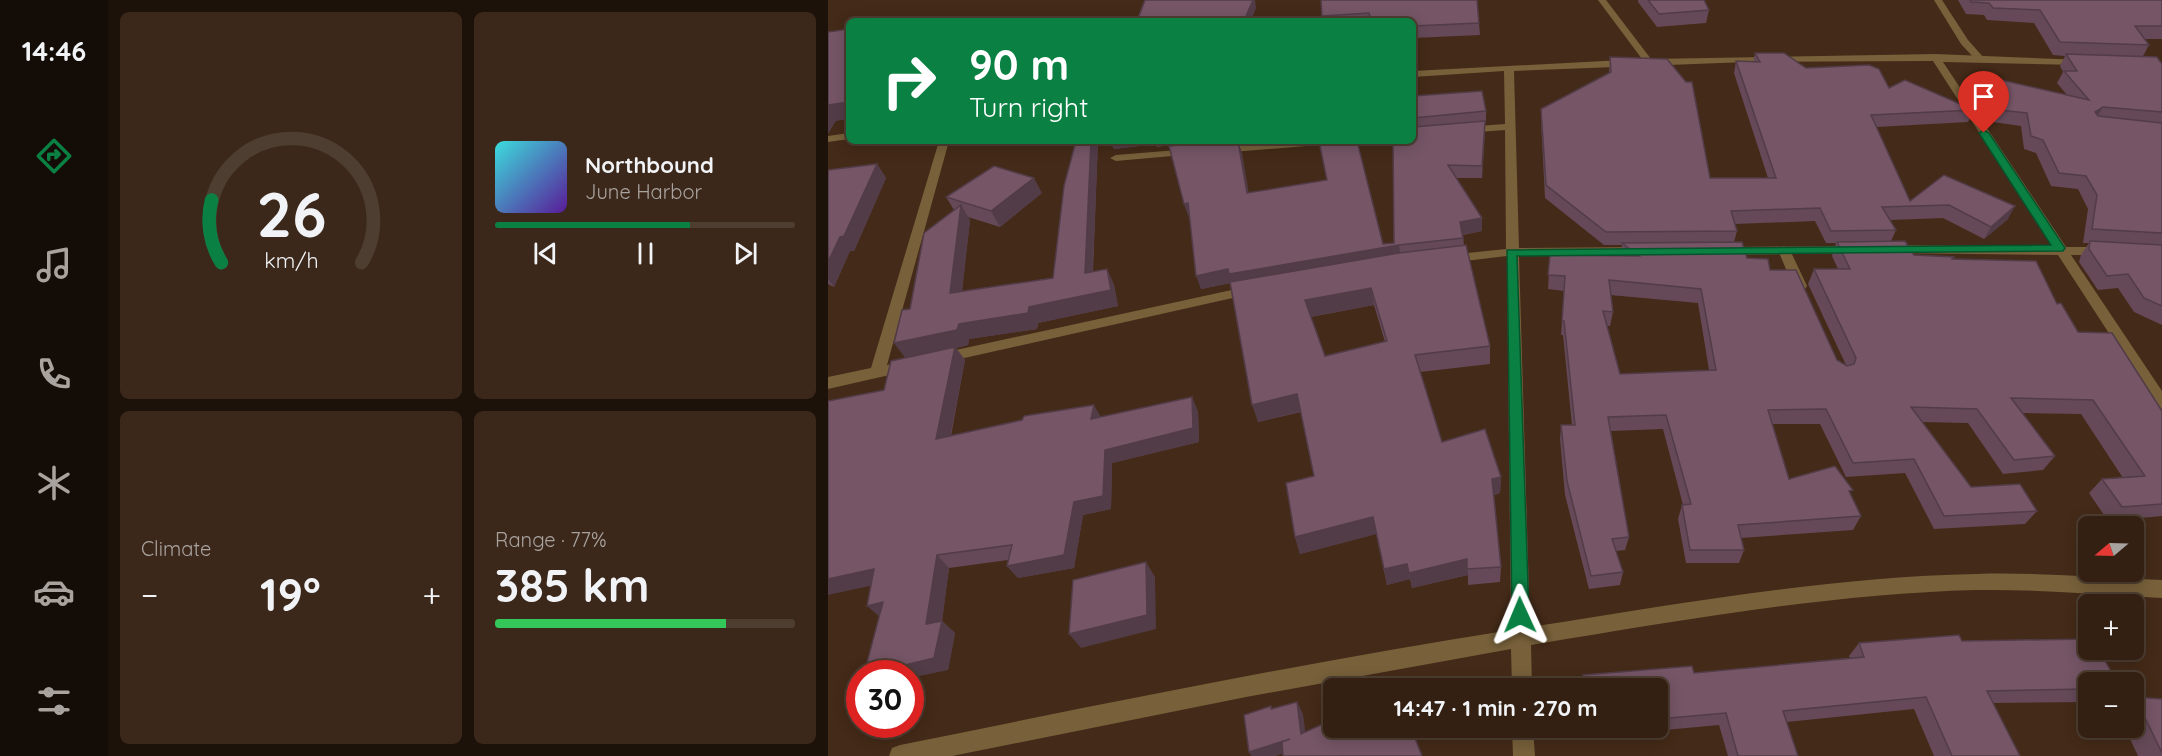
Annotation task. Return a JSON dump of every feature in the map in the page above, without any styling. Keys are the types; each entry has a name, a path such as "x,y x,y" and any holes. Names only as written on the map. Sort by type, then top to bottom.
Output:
{"street":[{"path":"1602,0 1648,61"},
{"path":"1938,0 1964,42 1979,58"},
{"path":"1935,57 2059,248 2156,384 2162,403"},
{"path":"1416,74 1648,61 1935,57 2093,62"},
{"path":"1509,68 1511,252 1522,678"},
{"path":"1456,131 1509,127"},
{"path":"828,139 846,136"},
{"path":"877,373 943,144"},
{"path":"1116,158 1293,144"},
{"path":"1713,251 2059,248 2116,251"},
{"path":"1784,250 1807,302"},
{"path":"1434,261 1511,252 1653,251"},
{"path":"828,383 1266,287"},
{"path":"900,756 1179,698 1521,638 1730,605 1868,589 1978,582 2162,590"},
{"path":"1523,738 1524,756"}],"building":[{"path":"1145,0 1253,0 1245,18 1138,18"},
{"path":"1321,0 1477,0 1479,23 1416,26 1416,18 1370,18 1369,13 1322,16"},
{"path":"1648,0 1704,0 1709,10 1659,14"},
{"path":"1970,0 2162,0 2162,26 2135,26 2149,45 2060,42 2040,10 1993,8 1989,3 1971,2"},
{"path":"846,29 846,102 828,105 828,32"},
{"path":"1755,53 1784,53 1806,68 1869,65 1879,69 1889,88 1905,80 1974,110 1871,115 1910,201 1944,175 2015,206 1991,227 1949,205 1882,207 1896,230 1831,231 1820,208 1731,211 1737,231 1606,232 1546,185 1541,109 1611,72 1610,57 1667,59 1686,82 1692,82 1710,178 1776,178 1736,61 1760,62"},
{"path":"2066,54 2157,57 2162,64 2162,112 2103,107 2095,112 2098,116 2162,123 2162,233 2092,229 2097,195 2086,176 2059,173 2043,140 2031,136 2027,113 1999,110 1997,79 2089,100 2064,71 2077,71"},
{"path":"1482,91 1486,111 1416,118 1416,96"},
{"path":"1485,121 1482,166 1448,165 1482,218 1460,222 1463,238 1399,245 1229,274 1228,269 1196,276 1188,203 1184,204 1169,146 1239,144 1247,193 1327,180 1320,144 1358,144 1383,244 1394,243 1393,144 1416,144 1416,127"},
{"path":"1075,144 1091,144 1085,273 1107,269 1111,290 1029,307 1028,313 959,324 957,330 894,343 902,310 910,309 924,233 961,205 950,293 1053,278 1064,186"},
{"path":"877,164 844,236 840,237 828,262 828,170"},
{"path":"994,166 1034,178 991,211 946,197"},
{"path":"1905,241 1914,255 1954,257 1952,259 2036,261 2057,304 2061,303 2078,332 2112,333 2162,411 2162,504 2122,507 2102,479 2145,476 2093,400 2011,398 2055,456 2014,460 1977,409 1911,407 1971,487 2020,484 2037,511 1944,516 1914,459 1853,463 1826,409 1768,410 1789,479 1835,466 1853,490 1849,491 1861,516 1738,525 1744,550 1690,550 1682,505 1691,504 1666,415 1608,417 1629,537 1612,539 1623,572 1591,576 1567,481 1561,425 1575,425 1564,321 1562,321 1565,276 1548,275 1550,255 1639,256 1622,243 1742,242 1747,258 1768,259 1770,270 1796,270 1837,360 1847,366 1854,364 1856,358 1814,269 1850,269 1837,242","holes":["1609,280 1701,289 1716,370 1620,374 1603,311 1613,312"]},
{"path":"2090,241 2162,245 2162,306 2144,298 2128,274 2107,276 2089,249"},
{"path":"1466,245 1490,346 1415,355 1442,442 1485,429 1501,477 1492,479 1501,567 1467,569 1467,559 1409,573 1407,564 1384,569 1373,517 1295,537 1286,483 1314,476 1297,394 1252,405 1230,282 1399,253","holes":["1371,288 1387,341 1325,356 1305,300"]},
{"path":"955,347 936,439 1022,420 1024,416 1094,405 1091,419 1192,397 1193,428 1105,450 1103,496 1074,502 1064,555 1007,566 1012,545 937,555 926,624 942,621 934,658 924,660 868,660 883,602 867,606 874,569 828,579 828,401 884,390 891,361"},
{"path":"1146,562 1147,615 1069,634 1073,580"},
{"path":"1959,635 1962,641 2078,639 2078,660 2105,660 2111,672 2078,672 2078,689 1987,691 2020,756 1952,756 1926,697 1783,711 1798,756 1738,756 1726,713 1668,718 1668,678 1583,678 1583,675 1692,666 1694,673 1864,657 1859,643"},
{"path":"2144,698 2162,699 2162,753 2144,716"},
{"path":"1297,702 1301,734 1323,724 1323,738 1415,738 1422,756 1283,756 1282,742 1290,739 1249,752 1244,715 1271,706 1271,709"}],"route":[{"path":"1520,615 1511,252 2059,248 1984,133"}]}
